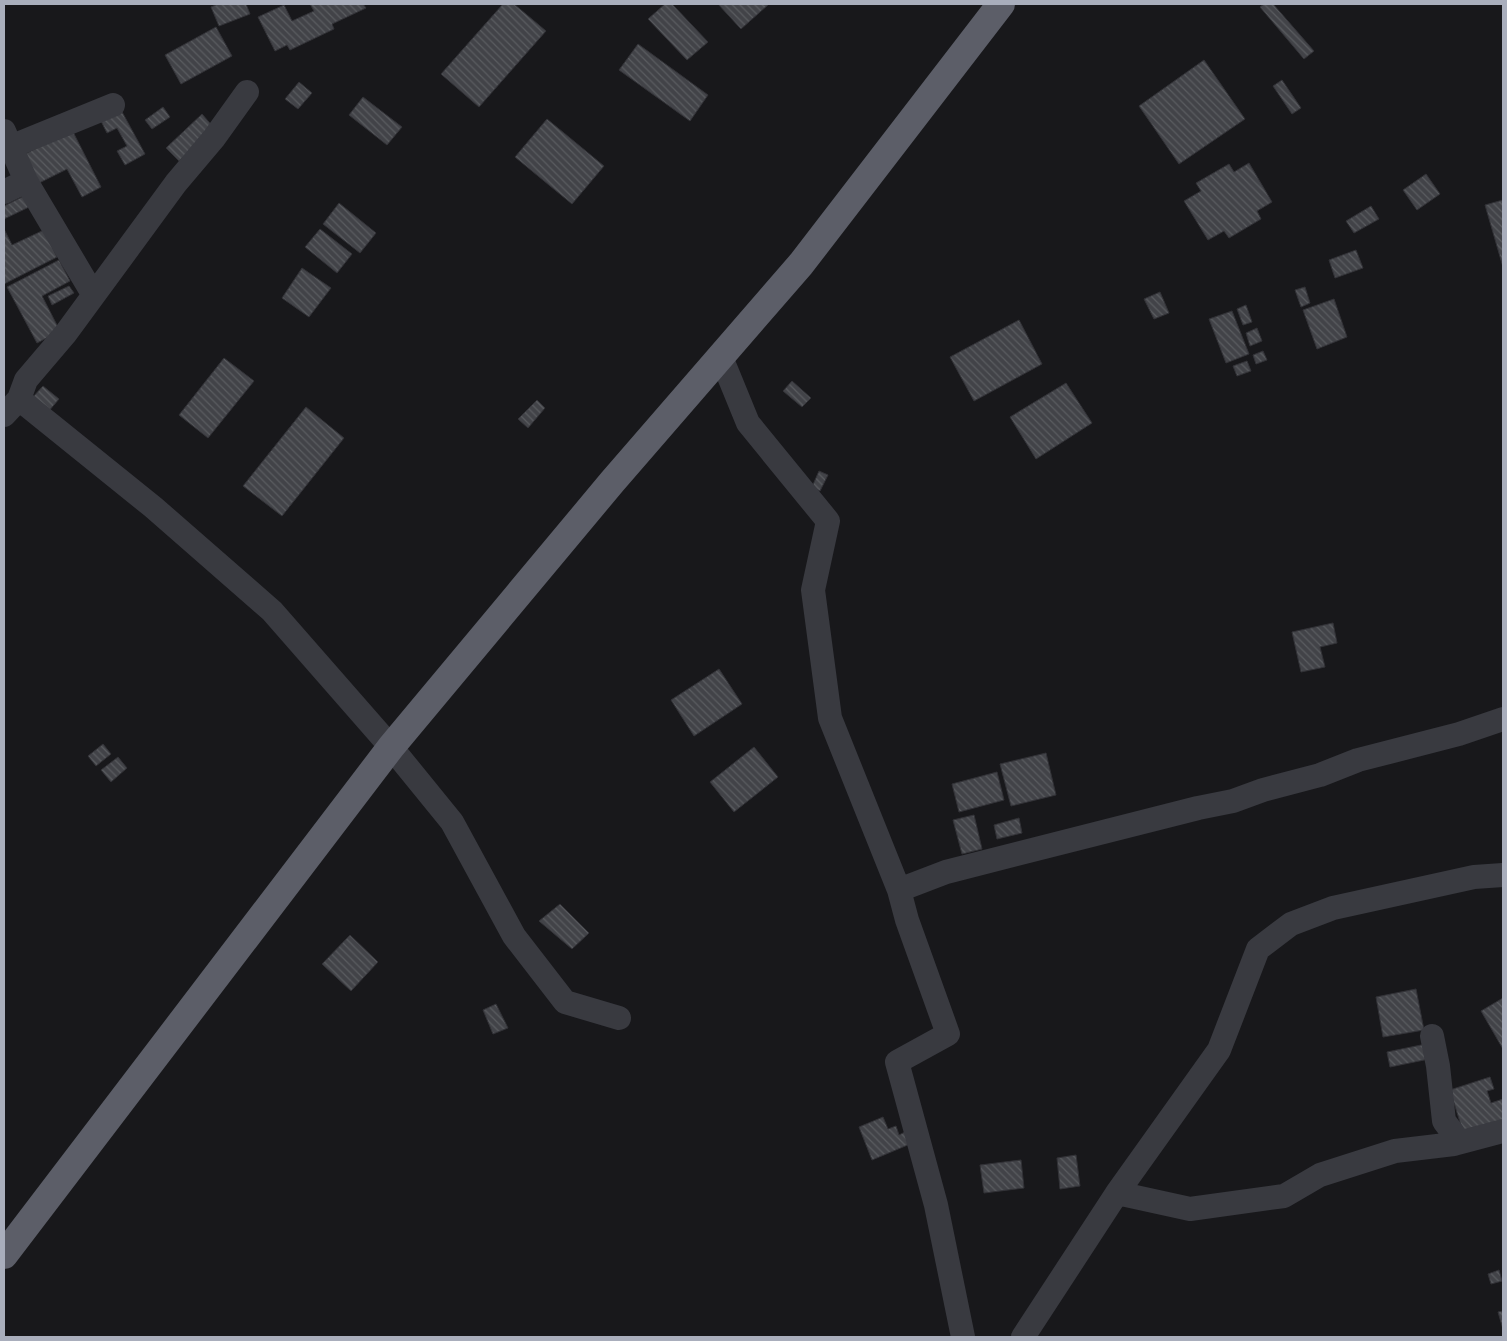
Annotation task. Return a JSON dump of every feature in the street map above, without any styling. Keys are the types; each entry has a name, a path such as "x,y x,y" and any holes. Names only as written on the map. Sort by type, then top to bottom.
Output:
{"highway":[{"path":"4,1255 391,747 612,482 801,264 1001,4"}],"street":[{"path":"247,92 93,294 66,333 26,380 11,407 153,507 272,611 391,747 452,822 514,936 565,1002 619,1018"},
{"path":"93,294 26,181 7,139 113,104"},
{"path":"4,192 26,181"},
{"path":"721,357 748,422 828,521 813,590 830,718 898,890 948,1034 897,1062 936,1205 962,1337"},
{"path":"898,890 946,872 1198,808 1233,801 1263,790 1320,775 1358,760 1459,734 1503,719"},
{"path":"1023,1337 1117,1193 1219,1050 1258,949 1291,924 1333,908 1474,877 1503,875"},
{"path":"1432,1036 1438,1066 1444,1121 1453,1133 1454,1144"},
{"path":"1117,1193 1190,1210 1284,1196 1320,1175 1386,1154 1454,1144 1503,1131"}],"building":[{"path":"218,4 246,4 250,14 219,26 211,7"},
{"path":"310,4 363,4 366,8 332,24 334,29 290,50 287,45 275,51 258,17 284,5 292,21 314,11"},
{"path":"503,4 514,4 546,31 479,107 441,74"},
{"path":"665,4 672,4 708,42 687,60 648,19"},
{"path":"718,4 769,4 741,29"},
{"path":"1264,4 1273,4 1314,51 1304,59 1260,7"},
{"path":"216,27 232,56 181,84 165,55"},
{"path":"638,44 708,95 690,121 619,70"},
{"path":"1204,60 1245,119 1179,164 1139,106"},
{"path":"1282,80 1301,108 1292,114 1273,86"},
{"path":"299,82 312,93 298,109 285,99"},
{"path":"363,97 402,127 387,145 349,115"},
{"path":"163,107 170,117 152,129 145,120"},
{"path":"121,110 145,154 125,165 117,151 127,146 117,128 107,133 101,121"},
{"path":"202,114 214,128 179,161 166,148"},
{"path":"547,119 604,166 572,204 515,157"},
{"path":"72,130 101,187 82,197 67,169 39,183 25,154"},
{"path":"1249,163 1272,202 1257,211 1261,219 1229,238 1224,231 1208,240 1184,201 1201,191 1196,183 1229,164 1234,172"},
{"path":"1426,174 1440,194 1417,210 1403,190"},
{"path":"24,196 29,207 4,219 4,206"},
{"path":"1503,200 1503,267 1485,205"},
{"path":"339,203 376,233 360,253 323,224"},
{"path":"1371,206 1379,219 1354,233 1346,221"},
{"path":"4,229 12,245 44,230 57,257 4,284"},
{"path":"320,229 352,254 337,273 305,247"},
{"path":"1356,250 1363,268 1335,278 1329,260"},
{"path":"59,260 70,281 42,296 60,331 37,343 7,287"},
{"path":"302,268 331,288 309,317 282,298"},
{"path":"69,286 74,293 52,305 48,296"},
{"path":"1305,287 1310,303 1301,307 1295,290"},
{"path":"1160,292 1169,313 1154,319 1144,299"},
{"path":"1334,299 1347,337 1317,349 1303,310"},
{"path":"1246,305 1252,322 1243,325 1237,309"},
{"path":"1232,311 1249,354 1226,363 1209,319"},
{"path":"1019,320 1042,364 974,401 950,357"},
{"path":"1257,328 1262,341 1250,346 1246,333"},
{"path":"1263,351 1267,360 1256,364 1253,355"},
{"path":"224,358 254,381 208,438 179,415"},
{"path":"1247,361 1251,371 1237,376 1233,366"},
{"path":"792,381 811,398 802,407 783,391"},
{"path":"1066,383 1092,423 1036,459 1010,417"},
{"path":"43,386 59,399 48,412 32,398"},
{"path":"537,400 545,408 528,428 518,419"},
{"path":"306,407 344,438 282,516 243,486"},
{"path":"819,471 828,475 820,491 812,487"},
{"path":"1333,623 1337,643 1320,647 1325,667 1301,672 1292,632"},
{"path":"719,669 742,704 694,736 671,700"},
{"path":"103,744 111,754 96,766 88,756"},
{"path":"754,747 778,777 734,812 710,782"},
{"path":"1046,753 1056,795 1011,806 1000,764"},
{"path":"118,757 127,768 111,782 101,770"},
{"path":"997,772 1004,800 959,812 952,784"},
{"path":"974,815 982,849 962,854 953,820"},
{"path":"1019,818 1022,833 997,839 994,825"},
{"path":"560,904 589,933 572,949 539,921"},
{"path":"350,935 378,962 351,991 322,964"},
{"path":"1416,989 1424,1030 1383,1037 1376,997"},
{"path":"1503,998 1503,1049 1481,1011"},
{"path":"496,1004 508,1028 493,1034 483,1010"},
{"path":"1426,1044 1429,1059 1390,1067 1387,1052"},
{"path":"1490,1077 1494,1089 1487,1091 1491,1103 1503,1099 1503,1122 1464,1135 1450,1090"},
{"path":"883,1117 888,1129 896,1126 899,1135 905,1132 910,1144 872,1160 859,1127"},
{"path":"1076,1155 1080,1186 1060,1189 1057,1158"},
{"path":"1021,1160 1024,1188 984,1193 980,1165"},
{"path":"1499,1270 1502,1281 1491,1284 1488,1274"},
{"path":"1503,1311 1503,1329 1498,1312"}]}
